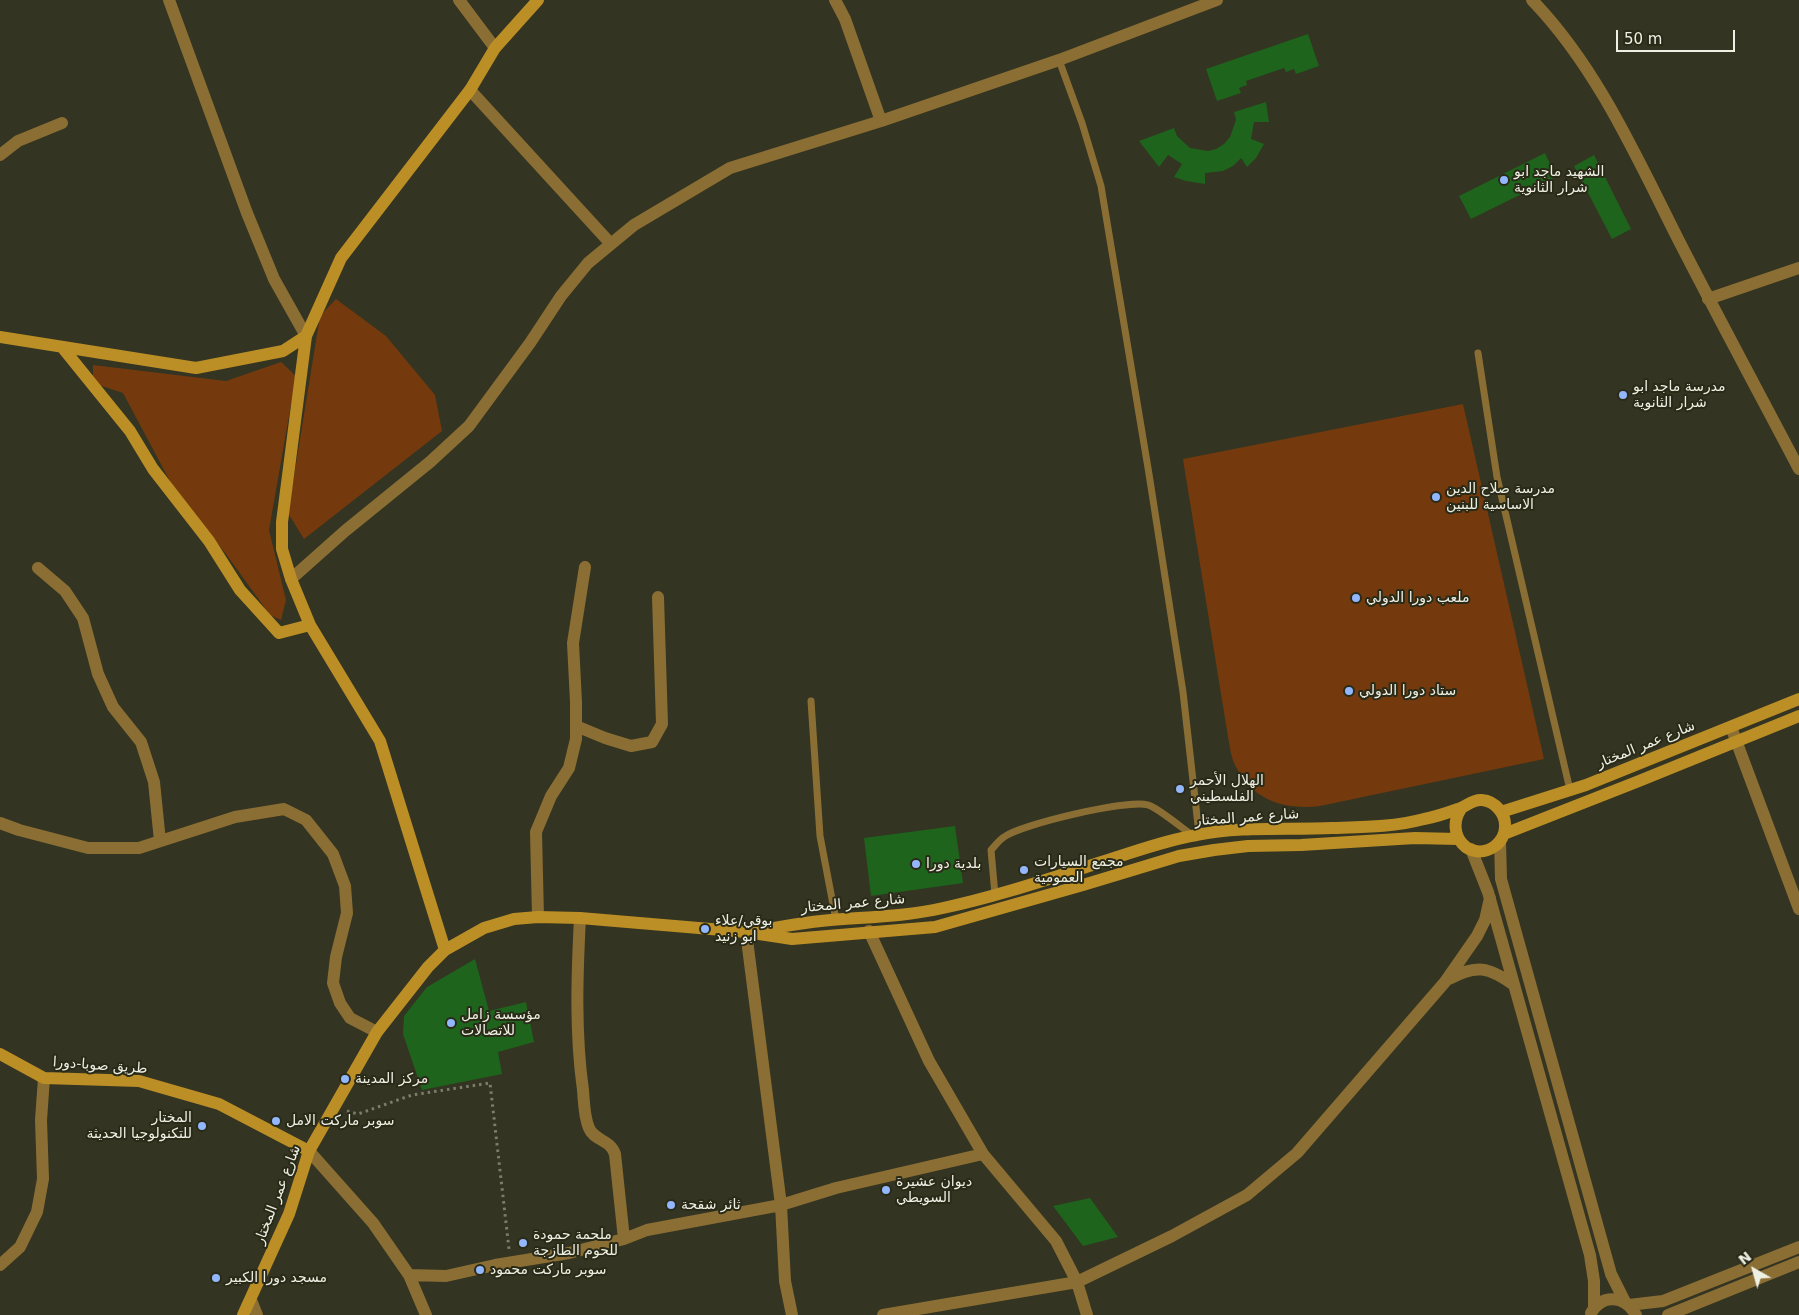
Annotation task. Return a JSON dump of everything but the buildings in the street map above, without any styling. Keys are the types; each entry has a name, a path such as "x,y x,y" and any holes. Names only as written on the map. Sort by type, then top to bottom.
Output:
{"main road":[{"path":"445,950 380,740 310,625 291,580 282,549 282,522 306,336 341,258 470,90 495,48 538,0"},
{"path":"0,337 196,368 283,351 306,336"},
{"path":"62,347 130,431 154,469 209,542 240,590 279,632 310,625"},
{"name":"شارع عمر المختار","path":"1502,812 1570,790 1799,699"},
{"path":"1502,837 1505,826 1502,812 1490,802 1474,801 1461,808 1456,815 1455,825 1458,839 1471,849 1487,850 1494,846 1502,837 1799,716"},
{"name":"شارع عمر المختار","path":"746,932 836,920 903,915 944,908 996,895 1158,844 1196,835 1233,830 1378,826 1423,820 1461,808"},
{"name":"شارع عمر المختار","path":"243,1315 289,1214 309,1151 378,1032 428,967 445,950 484,928 514,919 538,916 746,932 792,939 935,926 1179,856 1214,850 1248,846 1301,845 1415,838 1458,839"},
{"name":"طريق صوبا-دورا","path":"0,1054 44,1078 139,1081 219,1104 309,1151"}],"street":[{"path":"169,0 247,213 274,279 306,336"},
{"path":"459,0 495,48"},
{"path":"835,0 845,19 881,121"},
{"path":"1532,0 1548,17 1585,65 1633,150 1708,299 1798,466"},
{"path":"291,580 345,531 430,462 469,426 530,343 561,296 588,263 634,225 730,168 881,121 1059,60 1212,1"},
{"path":"470,90 611,244"},
{"path":"0,155 18,141 62,123"},
{"path":"1708,299 1799,268"},
{"path":"538,916 536,832 551,796 569,768 576,739 573,642 585,567"},
{"path":"38,568 65,591 83,618 98,674 113,707 141,742 154,782 160,841"},
{"path":"576,726 604,738 631,746 652,742 662,724 658,597"},
{"path":"1731,727 1799,909"},
{"path":"0,823 19,830 88,848 139,848 235,816 284,809 306,820 333,854 345,886 347,913 336,957 333,983 340,1003 350,1018 378,1032"},
{"path":"1502,837 1502,879 1611,1274 1630,1307"},
{"path":"1471,849 1490,898 1590,1255 1594,1281 1590,1313"},
{"path":"883,1315 1077,1282 1172,1236 1247,1195 1297,1153 1445,982 1477,936 1485,920 1490,898"},
{"path":"580,918 577,1020 581,1080 587,1123 592,1134 610,1146 615,1154 624,1238"},
{"path":"746,932 781,1205 786,1280 792,1315"},
{"path":"869,932 929,1061 983,1154 1056,1241 1077,1282 1087,1315"},
{"path":"1445,982 1463,971 1476,968 1499,974 1514,985"},
{"path":"0,1265 20,1247 37,1212 43,1179 41,1120 44,1078"},
{"path":"309,1151 373,1223 409,1275 426,1315"},
{"path":"409,1275 446,1276 569,1253 646,1230 781,1205 836,1188 983,1154"},
{"path":"1590,1313 1600,1302 1608,1300 1616,1299 1630,1307 1663,1301 1799,1247"},
{"path":"1668,1315 1799,1262"},
{"path":"251,1300 257,1315"}],"lane":[{"path":"1059,60 1082,123 1101,186 1183,692 1196,835"},
{"path":"1478,353 1497,477 1570,790"},
{"path":"811,701 820,836 836,920"},
{"path":"996,895 991,850 1005,836 1043,822 1103,808 1136,803 1150,805 1196,835"}],"path":[{"path":"334,1108 358,1114 412,1095 490,1084 511,1263"}],"shaded area":[{"path":"336,299 386,336 435,395 442,431 304,539 288,513 320,316"},
{"path":"281,362 296,376 269,530 286,600 281,620 270,615 226,554 179,498 123,393 93,383 93,365 226,381"},
{"name":"ملعب دورا الدولي","path":"1463,404 1544,759 1320,806 1294,806 1271,801 1252,788 1243,779 1232,756 1183,459"}],"place":[{"name":"الشهيد ماجد ابو شرار الثانوية","path":"1504,180"},
{"name":"مدرسة ماجد ابو شرار الثانوية","path":"1623,395"},
{"name":"مدرسة صلاح الدين الاساسية للبنين","path":"1436,497"},
{"name":"ملعب دورا الدولي","path":"1356,598"},
{"name":"ستاد دورا الدولي","path":"1349,691"},
{"name":"الهلال الأحمر الفلسطيني","path":"1180,789"},
{"name":"بلدية دورا","path":"916,864"},
{"name":"مجمع السيارات العمومية","path":"1024,870"},
{"name":"بوقي/علاء ابو زنيد","path":"705,929"},
{"name":"مؤسسة زامل للاتصالات","path":"451,1023"},
{"name":"مركز المدينة","path":"345,1079"},
{"name":"سوبر ماركت الامل","path":"276,1121"},
{"name":"المختار للتكنولوجيا الحديثة","path":"202,1126"},
{"name":"ديوان عشيرة السويطي","path":"886,1190"},
{"name":"ثائر شقحة","path":"671,1205"},
{"name":"ملحمة حمودة للحوم الطازجة","path":"523,1243"},
{"name":"سوبر ماركت محمود","path":"480,1270"},
{"name":"مسجد دورا الكبير","path":"216,1278"}]}
